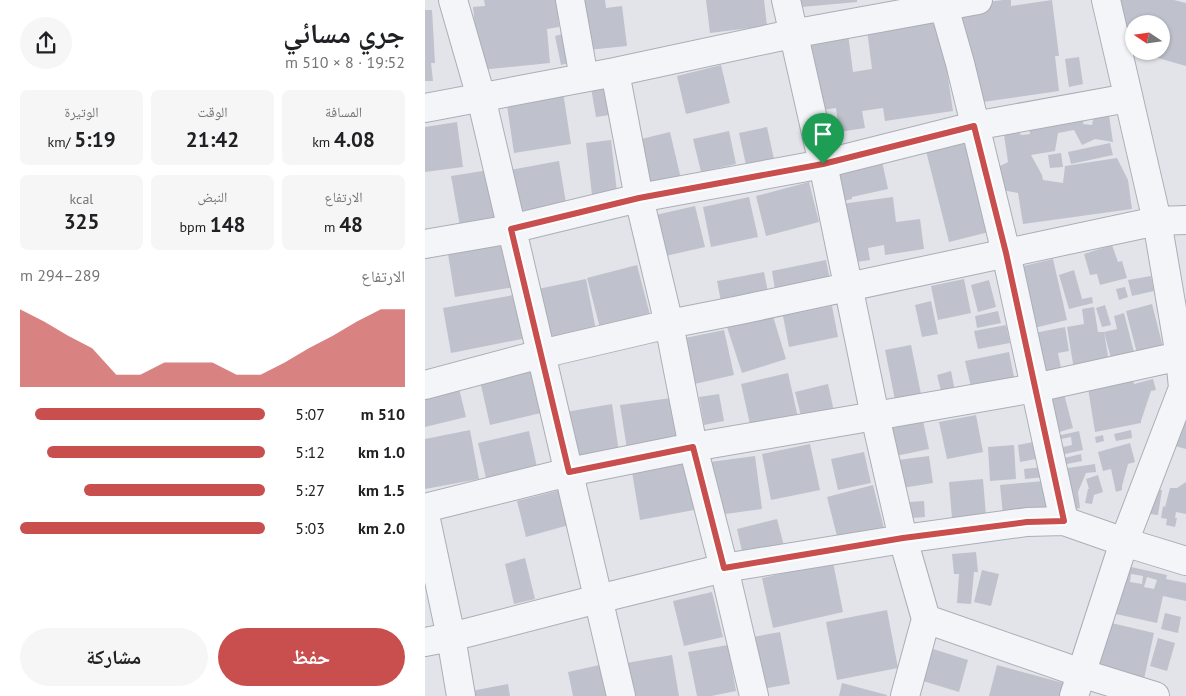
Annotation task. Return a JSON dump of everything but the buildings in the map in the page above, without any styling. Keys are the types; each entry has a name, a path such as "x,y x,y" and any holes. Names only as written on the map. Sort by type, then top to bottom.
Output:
{"street":[{"path":"453,0 481,97 621,696"},
{"path":"570,0 583,78"},
{"path":"785,0 823,164 875,416 903,538 926,620 905,696"},
{"path":"425,108 615,72 943,4 978,0"},
{"path":"1077,684 1124,542 1184,388 1157,221 1106,0"},
{"path":"943,4 960,63 1006,253 1064,521"},
{"path":"615,72 639,198 669,324 693,447 754,696"},
{"path":"425,244 511,229 639,198 823,164 974,126 1128,98"},
{"path":"425,385 541,354 669,324 1157,221 1186,220"},
{"path":"425,508 569,472 693,447 1035,388 1180,356"},
{"path":"425,515 438,640 461,696"},
{"path":"438,640 598,598 724,568 903,538 1027,522 1064,521 1186,561"},
{"path":"926,620 1077,684 1155,696"}],"route":[{"path":"974,126 1006,253 1064,521 1027,522 903,538 724,568 693,447 569,472 511,229 639,198 823,164 974,126"}]}
